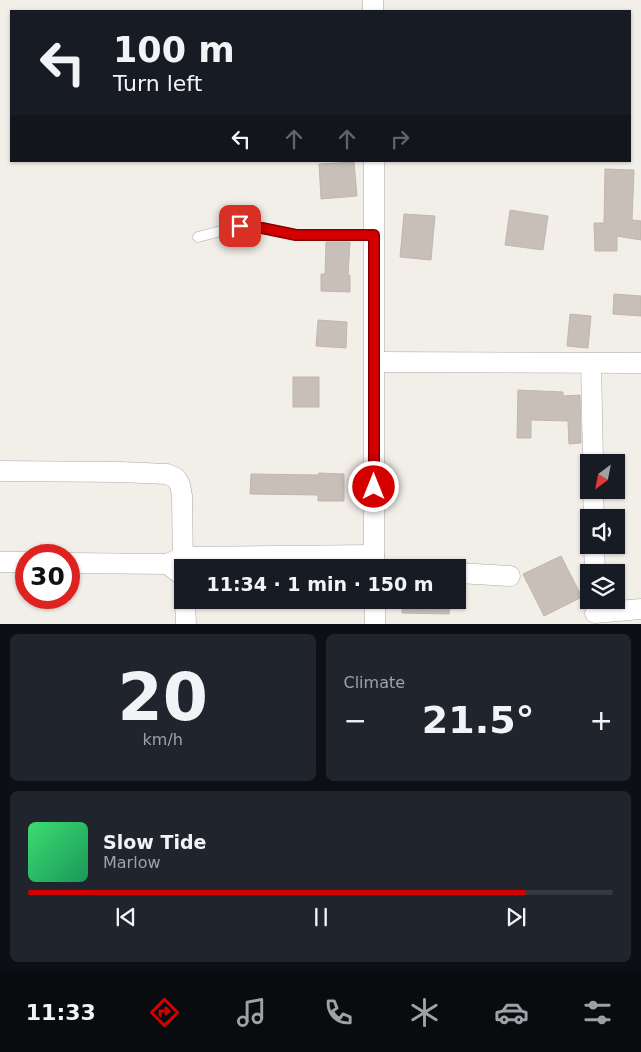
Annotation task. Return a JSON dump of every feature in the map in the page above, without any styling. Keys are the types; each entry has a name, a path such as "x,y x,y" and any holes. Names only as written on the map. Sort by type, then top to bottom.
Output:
{"street":[{"path":"374,162 374,559"},
{"path":"374,362 641,363"},
{"path":"591,363 593,454"},
{"path":"0,471 168,474 176,478 181,490 179,559"},
{"path":"0,562 15,562"},
{"path":"80,563 174,566"},
{"path":"466,573 510,576"},
{"path":"185,609 186,624"},
{"path":"375,609 375,624"},
{"path":"595,613 641,609"}],"lane":[{"path":"198,237 240,226 262,228 296,235 374,235"}],"building":[{"path":"354,162 357,196 321,199 319,164"},
{"path":"605,169 634,170 632,220 641,221 641,240 617,236 617,251 595,251 594,223 604,223"},
{"path":"510,210 548,216 543,250 505,245"},
{"path":"404,214 435,216 431,260 400,257"},
{"path":"326,242 350,242 348,275 350,275 350,292 321,291 321,274 325,274"},
{"path":"614,294 641,296 641,316 613,314"},
{"path":"570,314 591,316 588,348 567,346"},
{"path":"318,320 347,322 346,348 316,346"},
{"path":"293,377 319,377 319,407 293,407"},
{"path":"518,390 563,392 563,396 580,395 581,443 569,444 568,421 531,420 531,438 517,438"},
{"path":"319,473 344,474 344,501 318,501 318,495 250,494 251,474 318,475"},
{"path":"561,556 580,593 580,598 544,616 523,574"},
{"path":"402,609 449,609 449,614 402,613"}],"route":[{"path":"240,226 262,228 296,235 374,235 374,487"}]}
